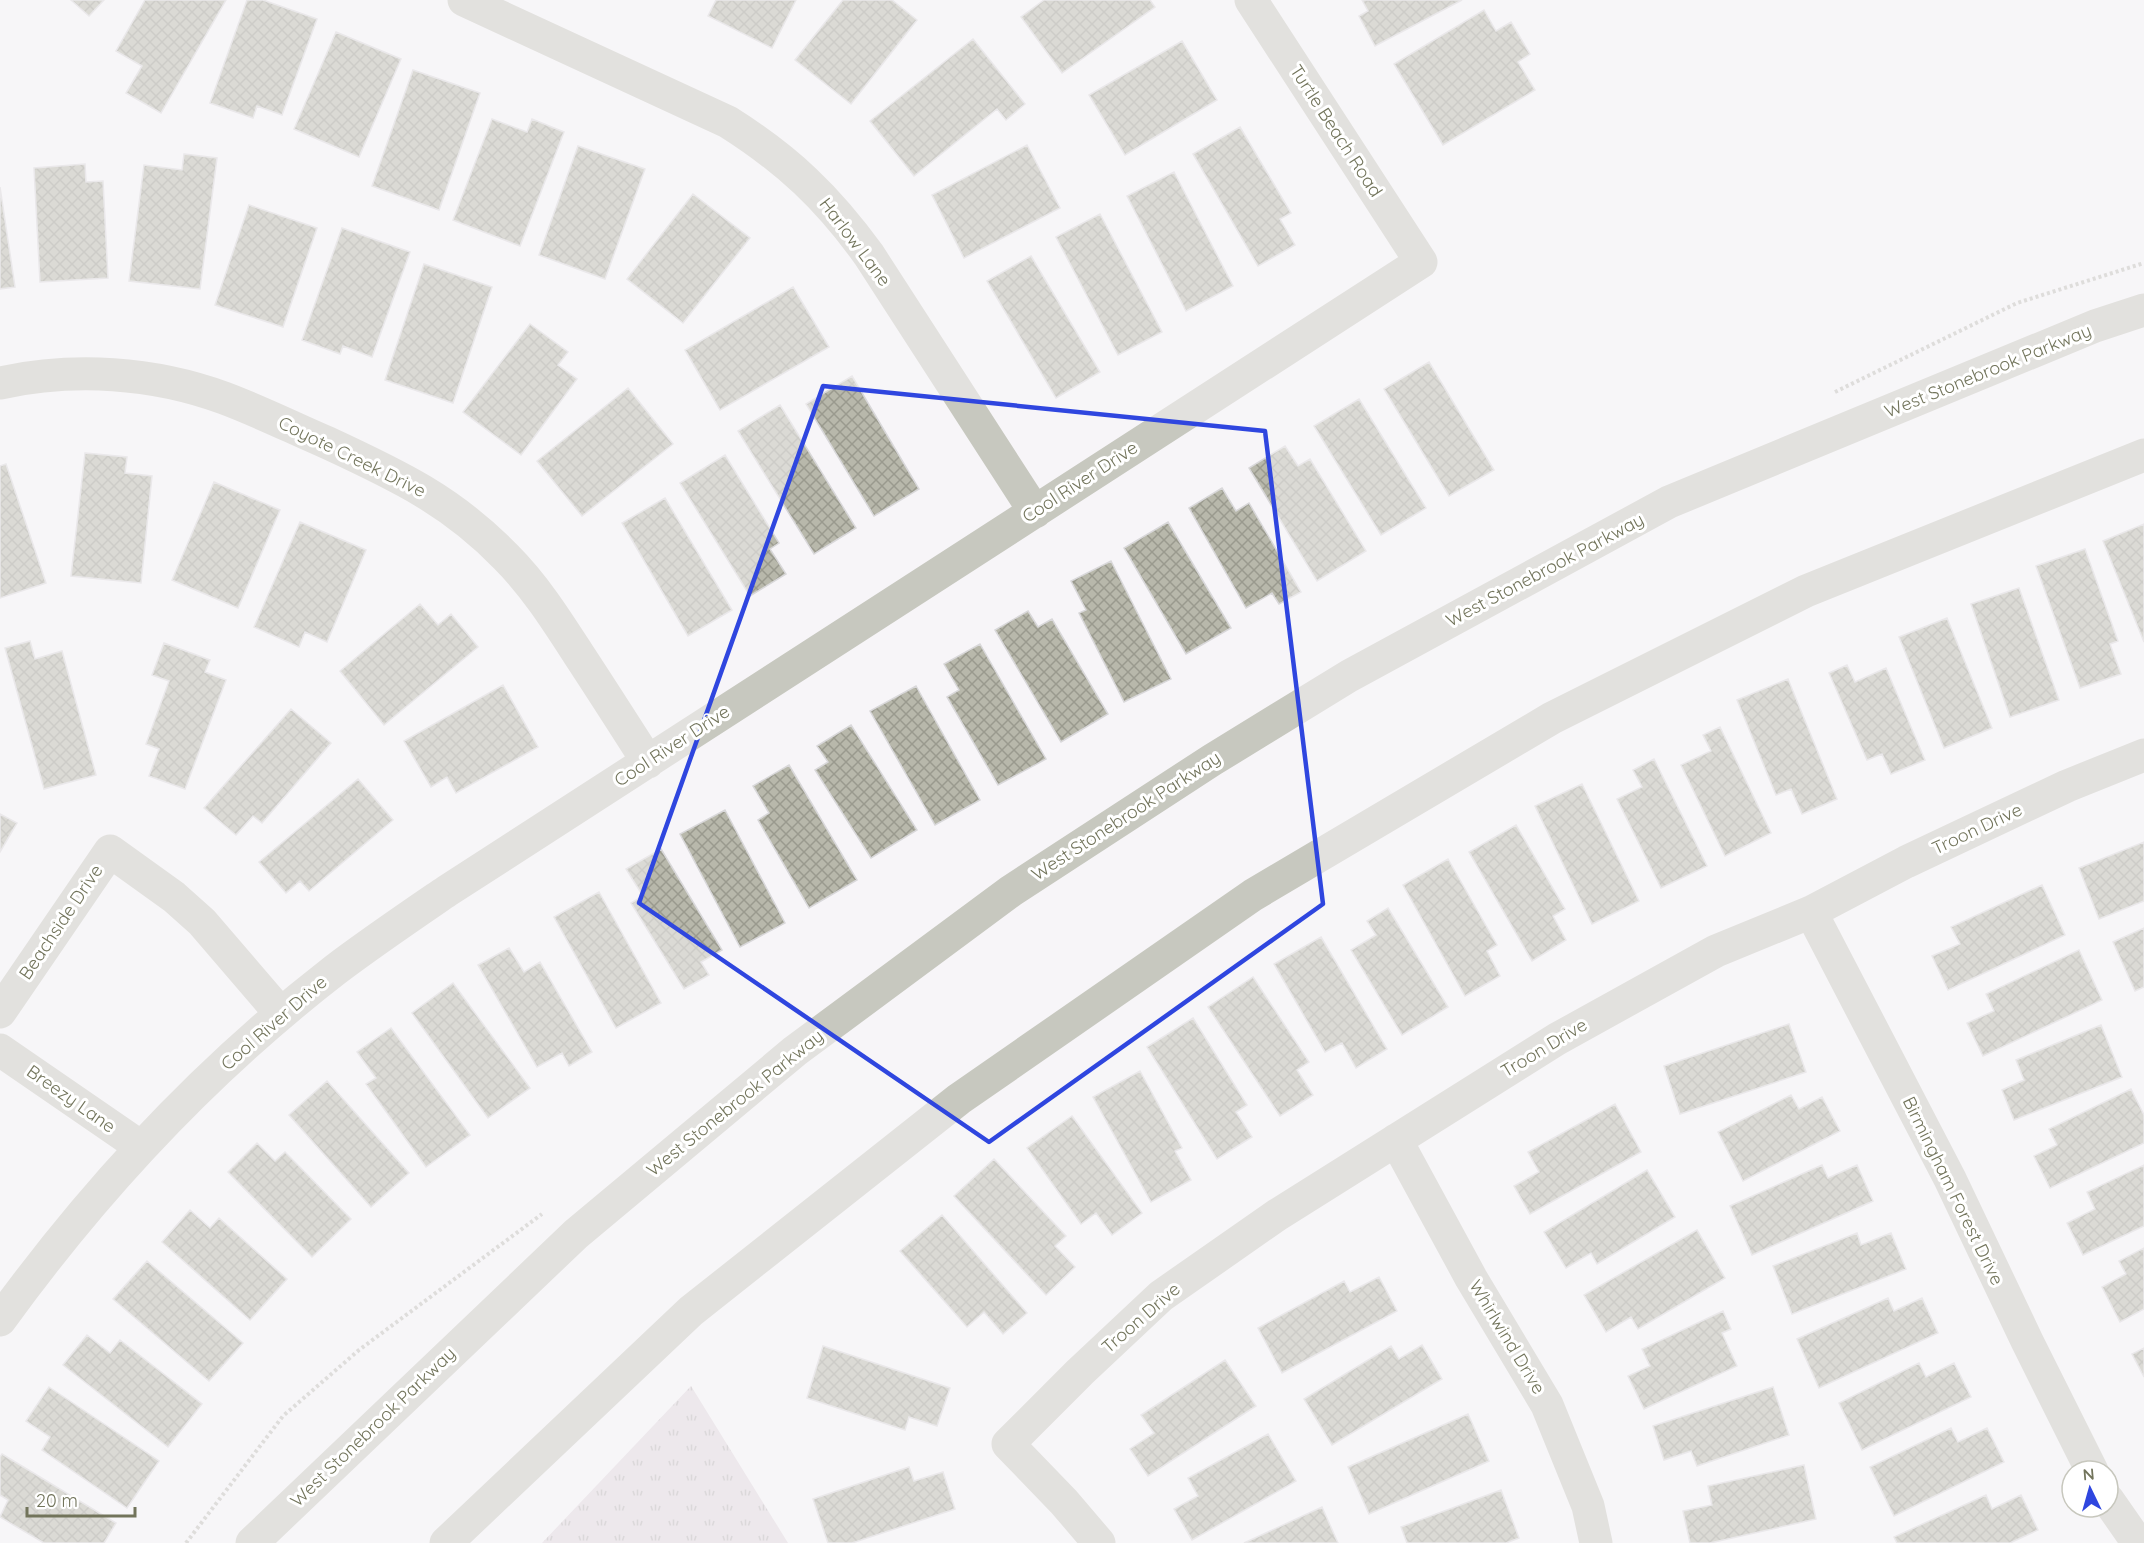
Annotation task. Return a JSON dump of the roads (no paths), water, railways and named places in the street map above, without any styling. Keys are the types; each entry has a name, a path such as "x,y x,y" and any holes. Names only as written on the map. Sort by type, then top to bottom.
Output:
{"street":[{"name":"Harlow Lane","path":"464,0 728,122 762,143 792,167 840,216 869,255 1035,512"},
{"name":"Turtle Beach Road","path":"1251,0 1421,262"},
{"name":"Cool River Drive","path":"0,1320 33,1274 141,1147 232,1057 281,1014 390,930 1421,262"},
{"name":"West Stonebrook Parkway","path":"252,1543 576,1234 795,1050 1011,891 1212,760 1349,676 1670,502 2095,326 2144,310"},
{"name":"Coyote Creek Drive","path":"0,383 41,376 77,374 151,379 187,387 256,411 415,485 448,506 479,530 533,587 556,618 648,762"},
{"path":"446,1543 691,1311 959,1099 1253,895 1552,718 1806,591 2144,455"},
{"name":"Troon Drive","path":"1099,1543 1064,1502 1008,1444 1161,1296 1277,1215 1557,1039 1716,951 1811,912 1906,862 2067,786 2144,755"},
{"name":"Beachside Drive","path":"0,1012 110,851 174,897 202,922 281,1014"},
{"name":"Birmingham Forest Drive","path":"1811,912 1950,1179 2086,1459"},
{"name":"Breezy Lane","path":"0,1050 141,1147"},
{"name":"Whirlwind Drive","path":"1396,1140 1471,1278 1547,1405 1588,1506 1596,1543"},
{"path":"2120,1517 2138,1543"}]}
